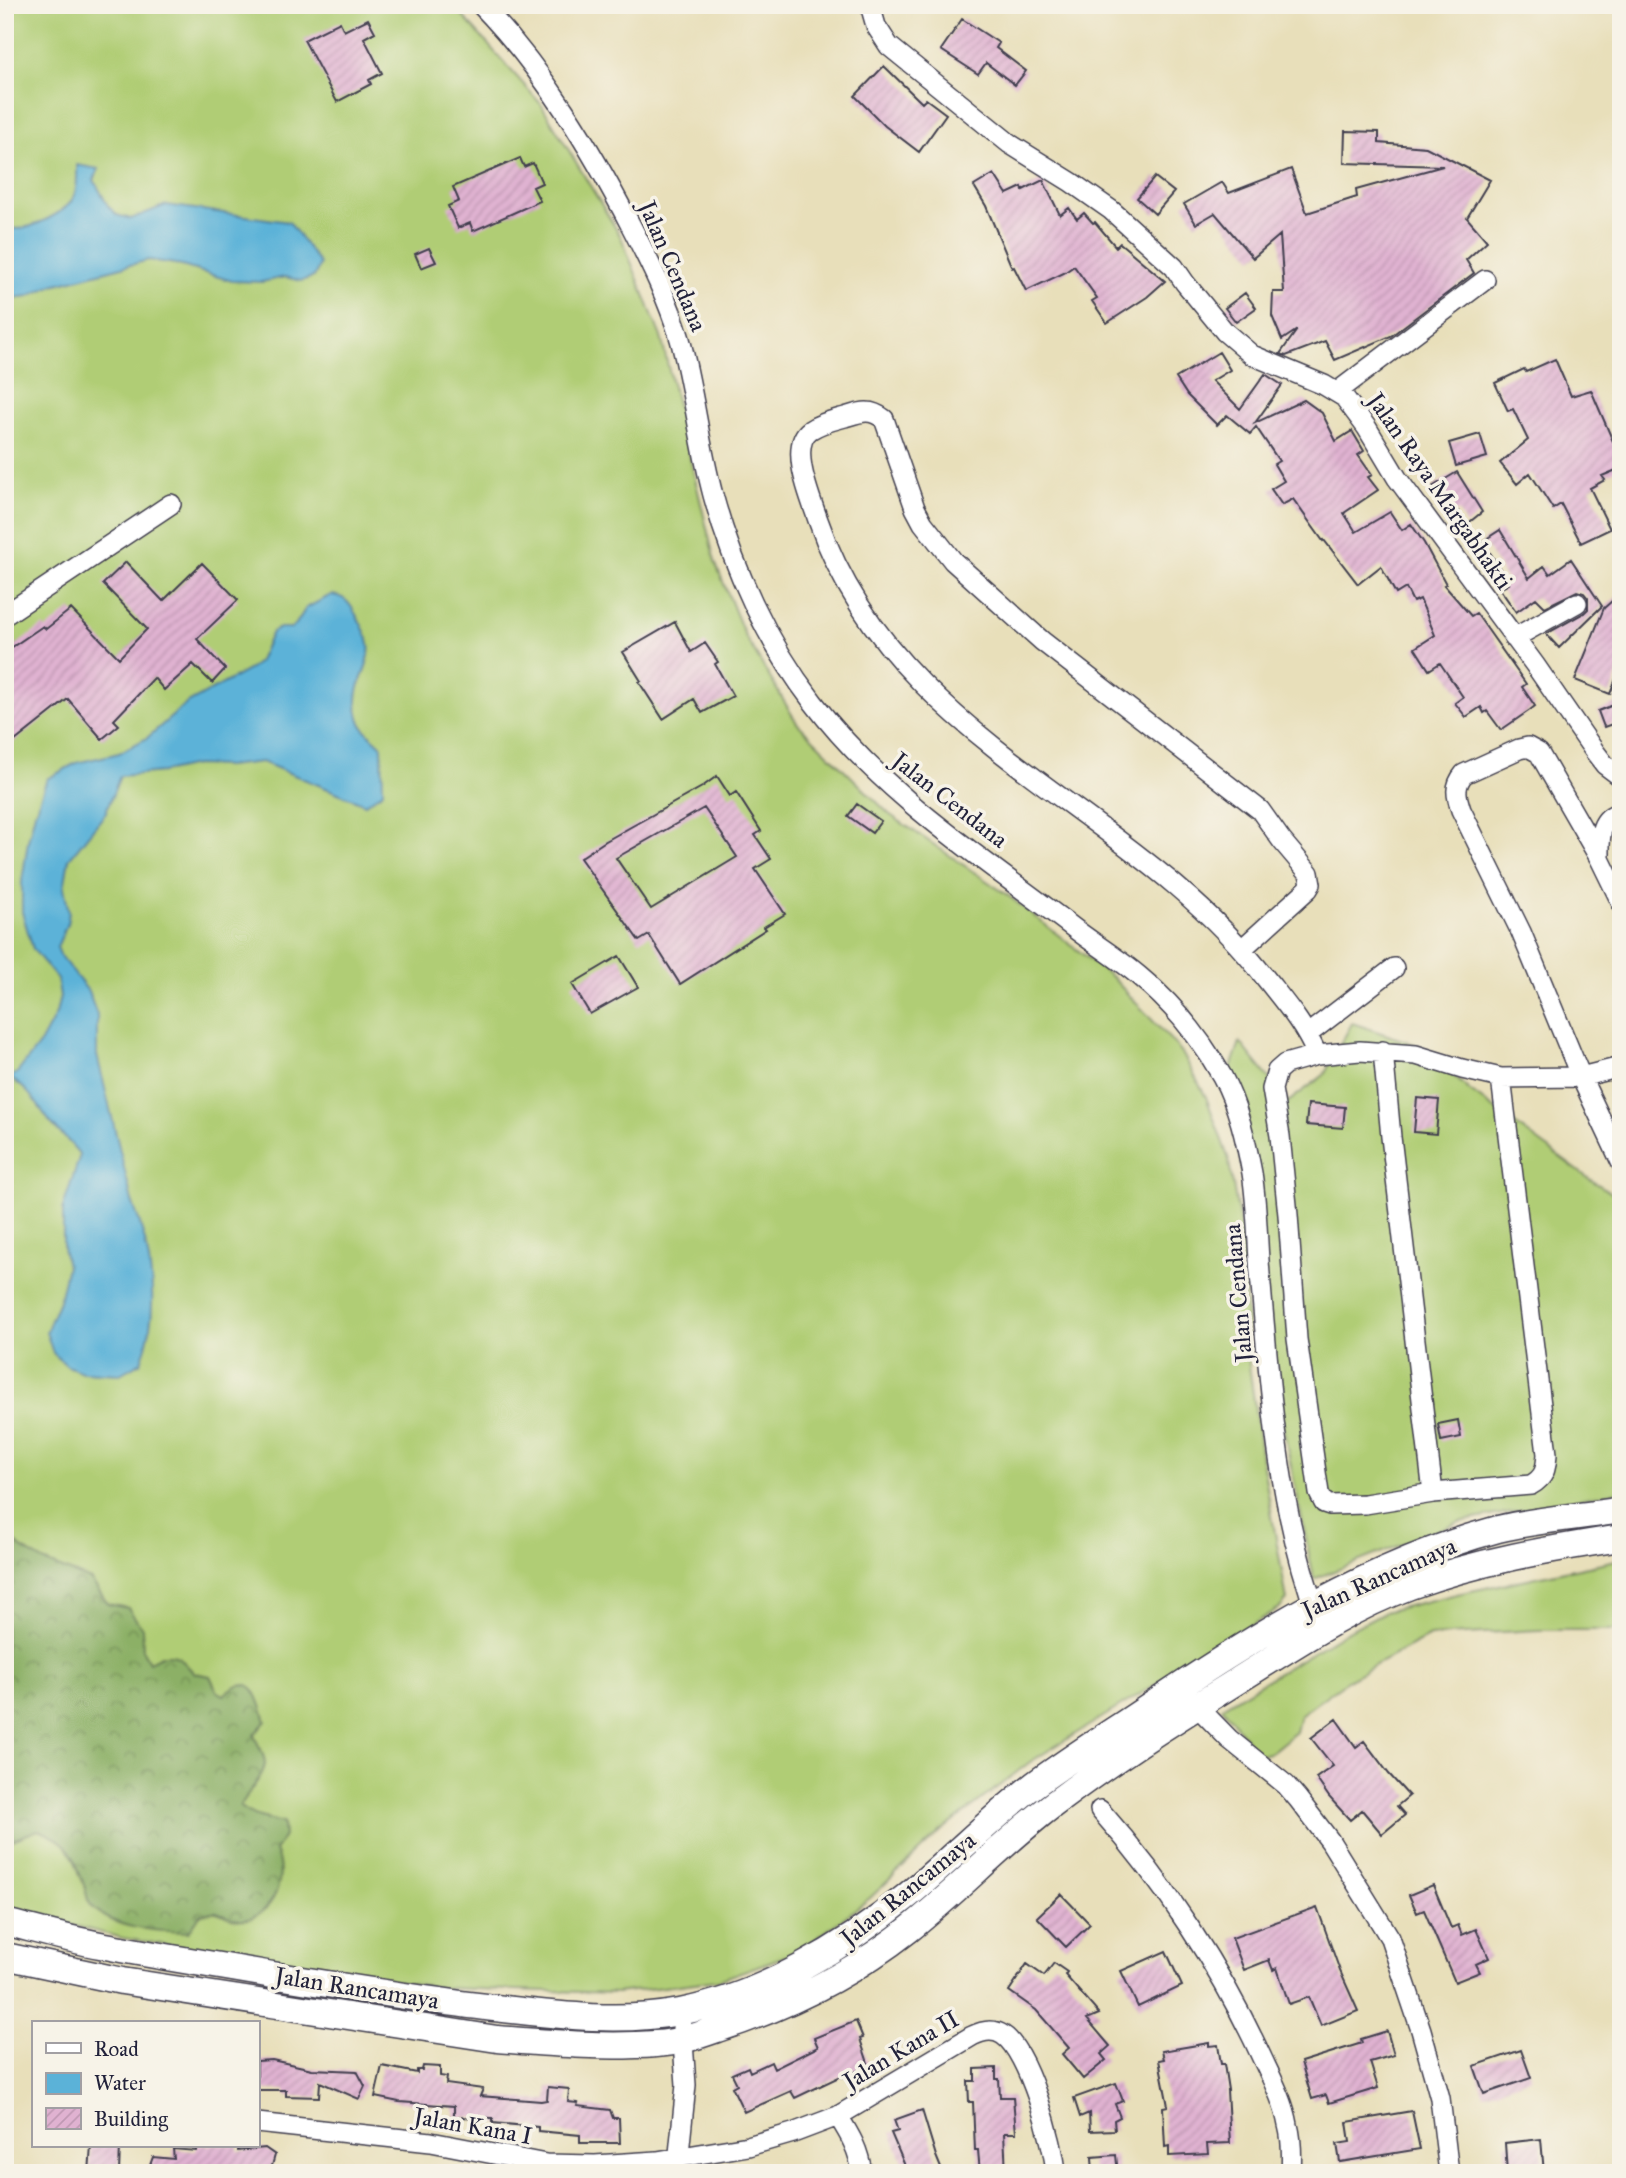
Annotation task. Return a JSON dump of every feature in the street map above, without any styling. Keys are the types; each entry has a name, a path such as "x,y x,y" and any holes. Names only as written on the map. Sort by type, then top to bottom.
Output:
{"street":[{"name":"Jalan Cendana","path":"481,5 536,70 574,126 610,186 652,267 680,338 712,494 722,525 762,623 812,701 856,753 893,789 1156,990 1193,1033 1221,1075 1242,1130 1252,1173 1276,1437 1290,1519 1304,1579 1317,1616"},
{"name":"Jalan Raya Margabhakti","path":"870,5 876,26 889,46 1018,150 1111,210 1174,267 1225,332 1240,346 1263,361 1338,391 1356,413 1397,478 1595,752 1605,765 1621,777"},
{"path":"1338,391 1485,280"},
{"path":"1243,947 1311,884 1309,873 1282,841 1267,817 1219,776 1042,642 953,561 923,523 915,508 884,419 869,411 859,411 810,430 801,443 801,453 819,523 833,559 851,593 896,657 947,709 1174,884 1220,924 1243,947 1308,1034 1317,1055"},
{"path":"5,615 171,503"},
{"path":"1514,638 1577,603"},
{"path":"1621,902 1545,760 1534,749 1519,749 1464,774 1459,780 1456,788 1461,810 1521,932 1581,1077 1621,1162"},
{"path":"1600,859 1603,824 1611,815 1621,812"},
{"path":"1308,1034 1394,968"},
{"path":"1501,1078 1547,1454 1545,1471 1540,1480 1531,1485 1433,1493 1336,1507 1324,1503 1319,1493 1297,1339 1288,1215 1272,1084 1277,1071 1285,1064 1317,1055 1383,1051 1416,1055 1501,1078 1581,1077 1621,1067"},
{"path":"1383,1051 1433,1493"},
{"name":"Jalan Rancamaya","path":"5,1956 122,1981 496,2039 554,2044 655,2044 684,2040 779,2007 862,1962 916,1923 1063,1797 1196,1706 1317,1616 1410,1560 1461,1540 1532,1522 1621,1510"},
{"name":"Jalan Rancamaya","path":"5,1922 98,1945 426,2000 581,2016 635,2017 680,2012 773,1980 805,1965 856,1934 908,1895 1030,1788 1178,1687 1272,1628 1367,1604 1434,1578 1516,1555 1621,1538"},
{"path":"1178,1687 1229,1739 1286,1785 1298,1799 1331,1841 1390,1938 1421,2030 1440,2098 1449,2173"},
{"path":"1100,1811 1118,1830 1219,1971 1251,2034 1284,2109 1289,2127 1291,2173"},
{"path":"496,2039 498,2008"},
{"path":"678,2165 687,2085 680,2012"},
{"name":"Jalan Kana II","path":"678,2165 748,2146 838,2116 972,2036 989,2030 1003,2035 1017,2050 1052,2141 1056,2173"},
{"path":"838,2116 853,2139 862,2173"},
{"name":"Jalan Kana I","path":"259,2123 431,2142 546,2164 678,2165"}],"green space":[{"path":"5,5 453,5 541,104 621,237 661,337 715,562 745,636 797,723 889,814 1006,894 1113,978 1181,1051 1206,1097 1228,1157 1242,1235 1249,1365 1262,1460 1287,1600 1281,1607 1030,1762 941,1831 870,1898 800,1951 718,1980 617,1993 443,1988 122,1938 5,1908"},
{"path":"1352,1023 1420,1046 1469,1090 1588,1178 1621,1199 1621,1491 1459,1522 1314,1579 1272,1373 1270,1343 1227,1079 1240,1042 1288,1102 1324,1075"},
{"path":"5,1530 20,1547 45,1562 91,1580 108,1604 128,1608 142,1628 143,1651 149,1662 163,1655 173,1655 180,1658 194,1673 210,1676 217,1691 224,1695 241,1684 247,1685 257,1695 266,1721 254,1735 265,1762 259,1778 240,1807 256,1816 283,1823 284,1836 275,1851 280,1872 275,1894 270,1903 253,1917 242,1920 210,1912 200,1915 189,1932 150,1930 124,1925 101,1914 89,1903 73,1857 65,1844 58,1839 38,1830 5,1843"},
{"path":"1621,1559 1621,1630 1539,1630 1430,1636 1351,1678 1300,1715 1296,1732 1270,1753 1258,1755 1222,1707 1384,1612"}],"water":[{"path":"77,165 99,169 94,180 108,206 117,215 131,219 166,205 289,222 320,264 314,277 301,281 285,277 262,282 232,281 175,264 149,260 53,285 29,296 5,299 5,226 16,229 30,226 64,209 75,194"},
{"path":"331,595 343,598 348,603 368,639 368,660 359,686 357,706 363,726 382,746 383,792 365,804 262,762 227,766 195,765 163,772 120,776 105,814 69,859 64,888 69,912 57,947 61,957 88,991 97,1015 97,1055 132,1201 145,1240 152,1281 151,1322 141,1362 120,1374 82,1372 67,1366 53,1353 46,1332 59,1301 67,1266 63,1248 63,1208 80,1155 27,1092 9,1078 17,1073 41,1042 56,1014 60,996 57,979 33,949 22,912 22,881 35,812 47,779 76,763 119,753 147,738 186,704 250,669 259,661 272,632 280,628 291,628 306,608"}],"building":[{"path":"368,19 375,32 364,38 382,73 369,80 371,84 337,102 304,40 340,22 344,31"},
{"path":"962,19 999,43 996,48 1026,71 1015,85 986,63 978,74 941,50"},
{"path":"884,66 922,103 926,99 946,114 919,152 885,126 855,96"},
{"path":"1345,131 1379,132 1379,143 1426,147 1490,180 1467,218 1487,241 1466,260 1474,273 1391,336 1335,360 1325,341 1286,356 1280,354 1297,330 1282,340 1272,316 1273,292 1284,292 1280,235 1253,258 1215,213 1196,224 1184,204 1222,182 1229,193 1291,169 1307,213 1357,197 1356,190 1443,166 1344,163"},
{"path":"520,158 524,167 533,163 542,183 533,187 540,201 473,231 470,223 458,228 448,206 459,201 453,187"},
{"path":"994,174 1007,194 1043,180 1060,215 1069,208 1077,219 1084,213 1116,247 1120,243 1165,281 1147,297 1107,323 1092,301 1097,298 1074,266 1026,291 1014,267 1012,268 986,206 974,186"},
{"path":"1155,177 1174,192 1155,214 1137,198"},
{"path":"429,248 436,262 421,268 415,254"},
{"path":"1245,293 1256,308 1236,322 1225,308"},
{"path":"1219,352 1230,370 1212,381 1240,409 1265,374 1282,385 1255,423 1304,400 1322,413 1336,441 1352,431 1364,451 1358,455 1372,475 1368,477 1378,490 1344,513 1356,532 1390,512 1402,530 1411,524 1424,543 1446,584 1444,585 1471,616 1476,613 1526,684 1522,687 1535,706 1501,730 1481,707 1466,717 1455,703 1463,697 1440,663 1429,670 1415,648 1435,635 1420,599 1413,602 1406,588 1396,594 1381,566 1358,584 1293,499 1282,505 1271,489 1284,481 1274,464 1279,461 1256,427 1250,434 1227,415 1217,425 1187,395 1176,378"},
{"path":"1555,359 1571,396 1591,390 1621,460 1621,468 1602,476 1605,480 1590,488 1610,529 1581,543 1561,504 1553,509 1530,473 1517,484 1500,463 1528,440 1513,409 1508,411 1495,383 1524,369 1526,372"},
{"path":"1480,434 1487,457 1456,466 1449,443"},
{"path":"1457,472 1482,512 1466,525 1458,511 1449,516 1432,487"},
{"path":"1500,530 1529,578 1544,566 1550,574 1571,559 1602,606 1559,648 1546,634 1584,613 1588,609 1588,598 1577,591 1545,607 1536,598 1516,612 1500,589 1509,584 1483,541"},
{"path":"126,562 163,601 202,563 238,600 197,639 225,669 212,683 193,664 164,690 154,678 114,720 119,725 102,739 68,699 5,749 5,652 43,626 46,629 71,609 119,658 147,629 103,584"},
{"path":"1621,593 1621,666 1610,694 1575,680 1604,608"},
{"path":"675,622 691,652 705,643 718,662 715,664 733,696 702,713 694,699 663,719 623,652"},
{"path":"1621,702 1621,721 1604,727 1598,711"},
{"path":"717,776 730,796 736,792 761,831 755,835 771,859 755,869 785,914 680,984 649,935 639,941 580,858","holes":["704,808 737,857 651,909 616,858"]},
{"path":"857,804 881,821 872,833 848,816"},
{"path":"619,956 638,987 590,1014 572,984"},
{"path":"1417,1098 1439,1100 1436,1134 1414,1132"},
{"path":"1308,1104 1345,1107 1343,1128 1306,1125"},
{"path":"1458,1420 1461,1437 1441,1441 1438,1424"},
{"path":"1336,1719 1356,1747 1364,1741 1409,1796 1397,1806 1405,1815 1382,1834 1362,1810 1350,1820 1316,1778 1333,1766 1311,1738"},
{"path":"1433,1885 1451,1928 1458,1925 1462,1935 1476,1929 1489,1958 1476,1964 1480,1972 1455,1982 1424,1910 1417,1913 1409,1895"},
{"path":"1061,1894 1090,1924 1066,1947 1037,1917"},
{"path":"1317,1907 1358,2011 1321,2026 1309,1997 1289,2004 1277,1968 1273,1970 1269,1960 1244,1970 1232,1938"},
{"path":"1166,1951 1182,1986 1138,2007 1121,1971"},
{"path":"1054,1963 1067,1972 1065,1975 1099,2014 1087,2019 1110,2046 1101,2054 1106,2060 1083,2079 1062,2054 1069,2048 1036,2010 1009,1991 1027,1964 1044,1976"},
{"path":"856,2021 869,2066 795,2098 791,2091 744,2112 732,2087 737,2084 732,2074 748,2067 750,2072 771,2062 774,2069 818,2047 814,2038"},
{"path":"1387,2031 1394,2055 1370,2062 1378,2088 1329,2103 1326,2095 1312,2099 1301,2062 1362,2043 1361,2039"},
{"path":"1209,2043 1209,2046 1218,2045 1221,2064 1224,2064 1230,2143 1207,2144 1208,2154 1169,2156 1169,2146 1165,2147 1163,2107 1168,2106 1159,2060 1164,2059 1162,2051"},
{"path":"1521,2050 1531,2078 1484,2094 1474,2066"},
{"path":"272,2060 312,2069 357,2071 365,2086 359,2099 320,2082 319,2097 286,2096 286,2090 259,2090 259,2061"},
{"path":"382,2066 417,2073 423,2066 440,2067 440,2076 447,2077 446,2084 483,2089 480,2096 541,2101 547,2100 548,2087 569,2089 568,2102 578,2103 577,2106 610,2110 613,2118 619,2118 620,2143 580,2143 580,2135 538,2131 538,2127 493,2123 493,2118 454,2117 454,2106 399,2102 375,2097"},
{"path":"996,2068 1000,2097 1013,2097 1016,2133 1004,2133 1006,2173 980,2173 978,2150 975,2150 973,2102 969,2102 968,2081 975,2081 975,2069"},
{"path":"1116,2083 1123,2101 1115,2104 1120,2117 1114,2120 1115,2130 1090,2131 1089,2113 1080,2117 1074,2098"},
{"path":"922,2110 943,2173 908,2173 891,2133 898,2131 894,2120"},
{"path":"1412,2111 1420,2149 1340,2162 1337,2144 1350,2142 1347,2122"},
{"path":"1541,2139 1544,2173 1507,2173 1505,2143"},
{"path":"91,2146 120,2146 119,2173 89,2173"},
{"path":"197,2146 238,2146 238,2151 265,2148 275,2155 270,2173 147,2173 153,2157 174,2159 173,2149 196,2151"},
{"path":"1116,2155 1118,2173 1093,2173 1092,2157"}]}
